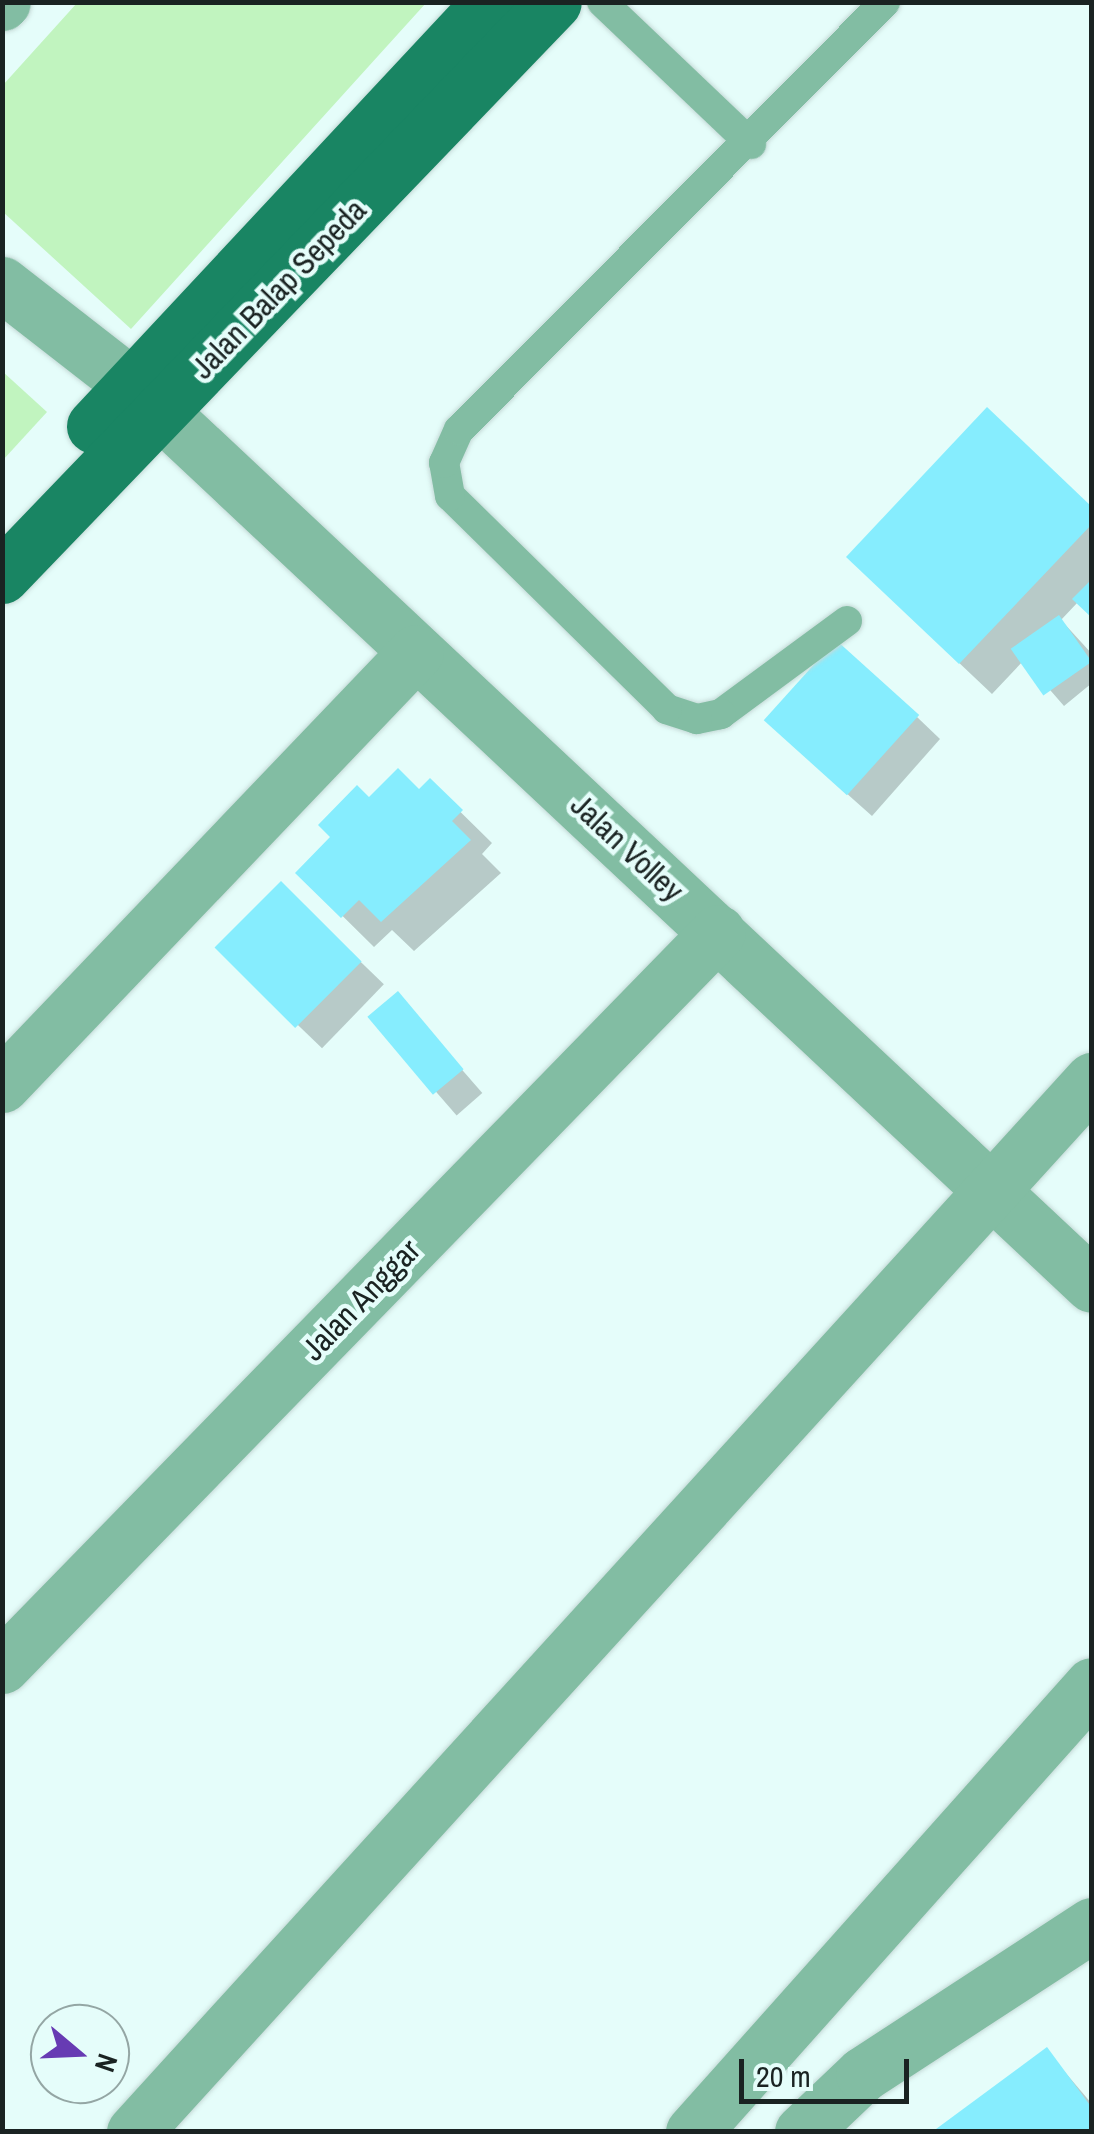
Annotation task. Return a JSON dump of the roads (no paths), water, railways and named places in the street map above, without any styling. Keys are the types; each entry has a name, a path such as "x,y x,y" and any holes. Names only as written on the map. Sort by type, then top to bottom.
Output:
{"main road":[{"name":"Jalan Balap Sepeda","path":"2,576 147,399 490,2"},
{"name":"Jalan Balap Sepeda","path":"2,522 147,399 554,2"}],"street":[{"name":"Jalan Volley","path":"2,284 147,399 996,1189 1092,1285"},
{"path":"2,1085 416,652"},
{"name":"Jalan Anggar","path":"2,1666 718,932"},
{"path":"134,2132 1092,1080"},
{"path":"693,2132 1092,1685"},
{"path":"802,2132 863,2074 1092,1926"}],"lane":[{"path":"602,2 750,144"},
{"path":"847,622 721,714 697,720 667,709 450,496 444,462 459,430 750,144 885,2"}]}
